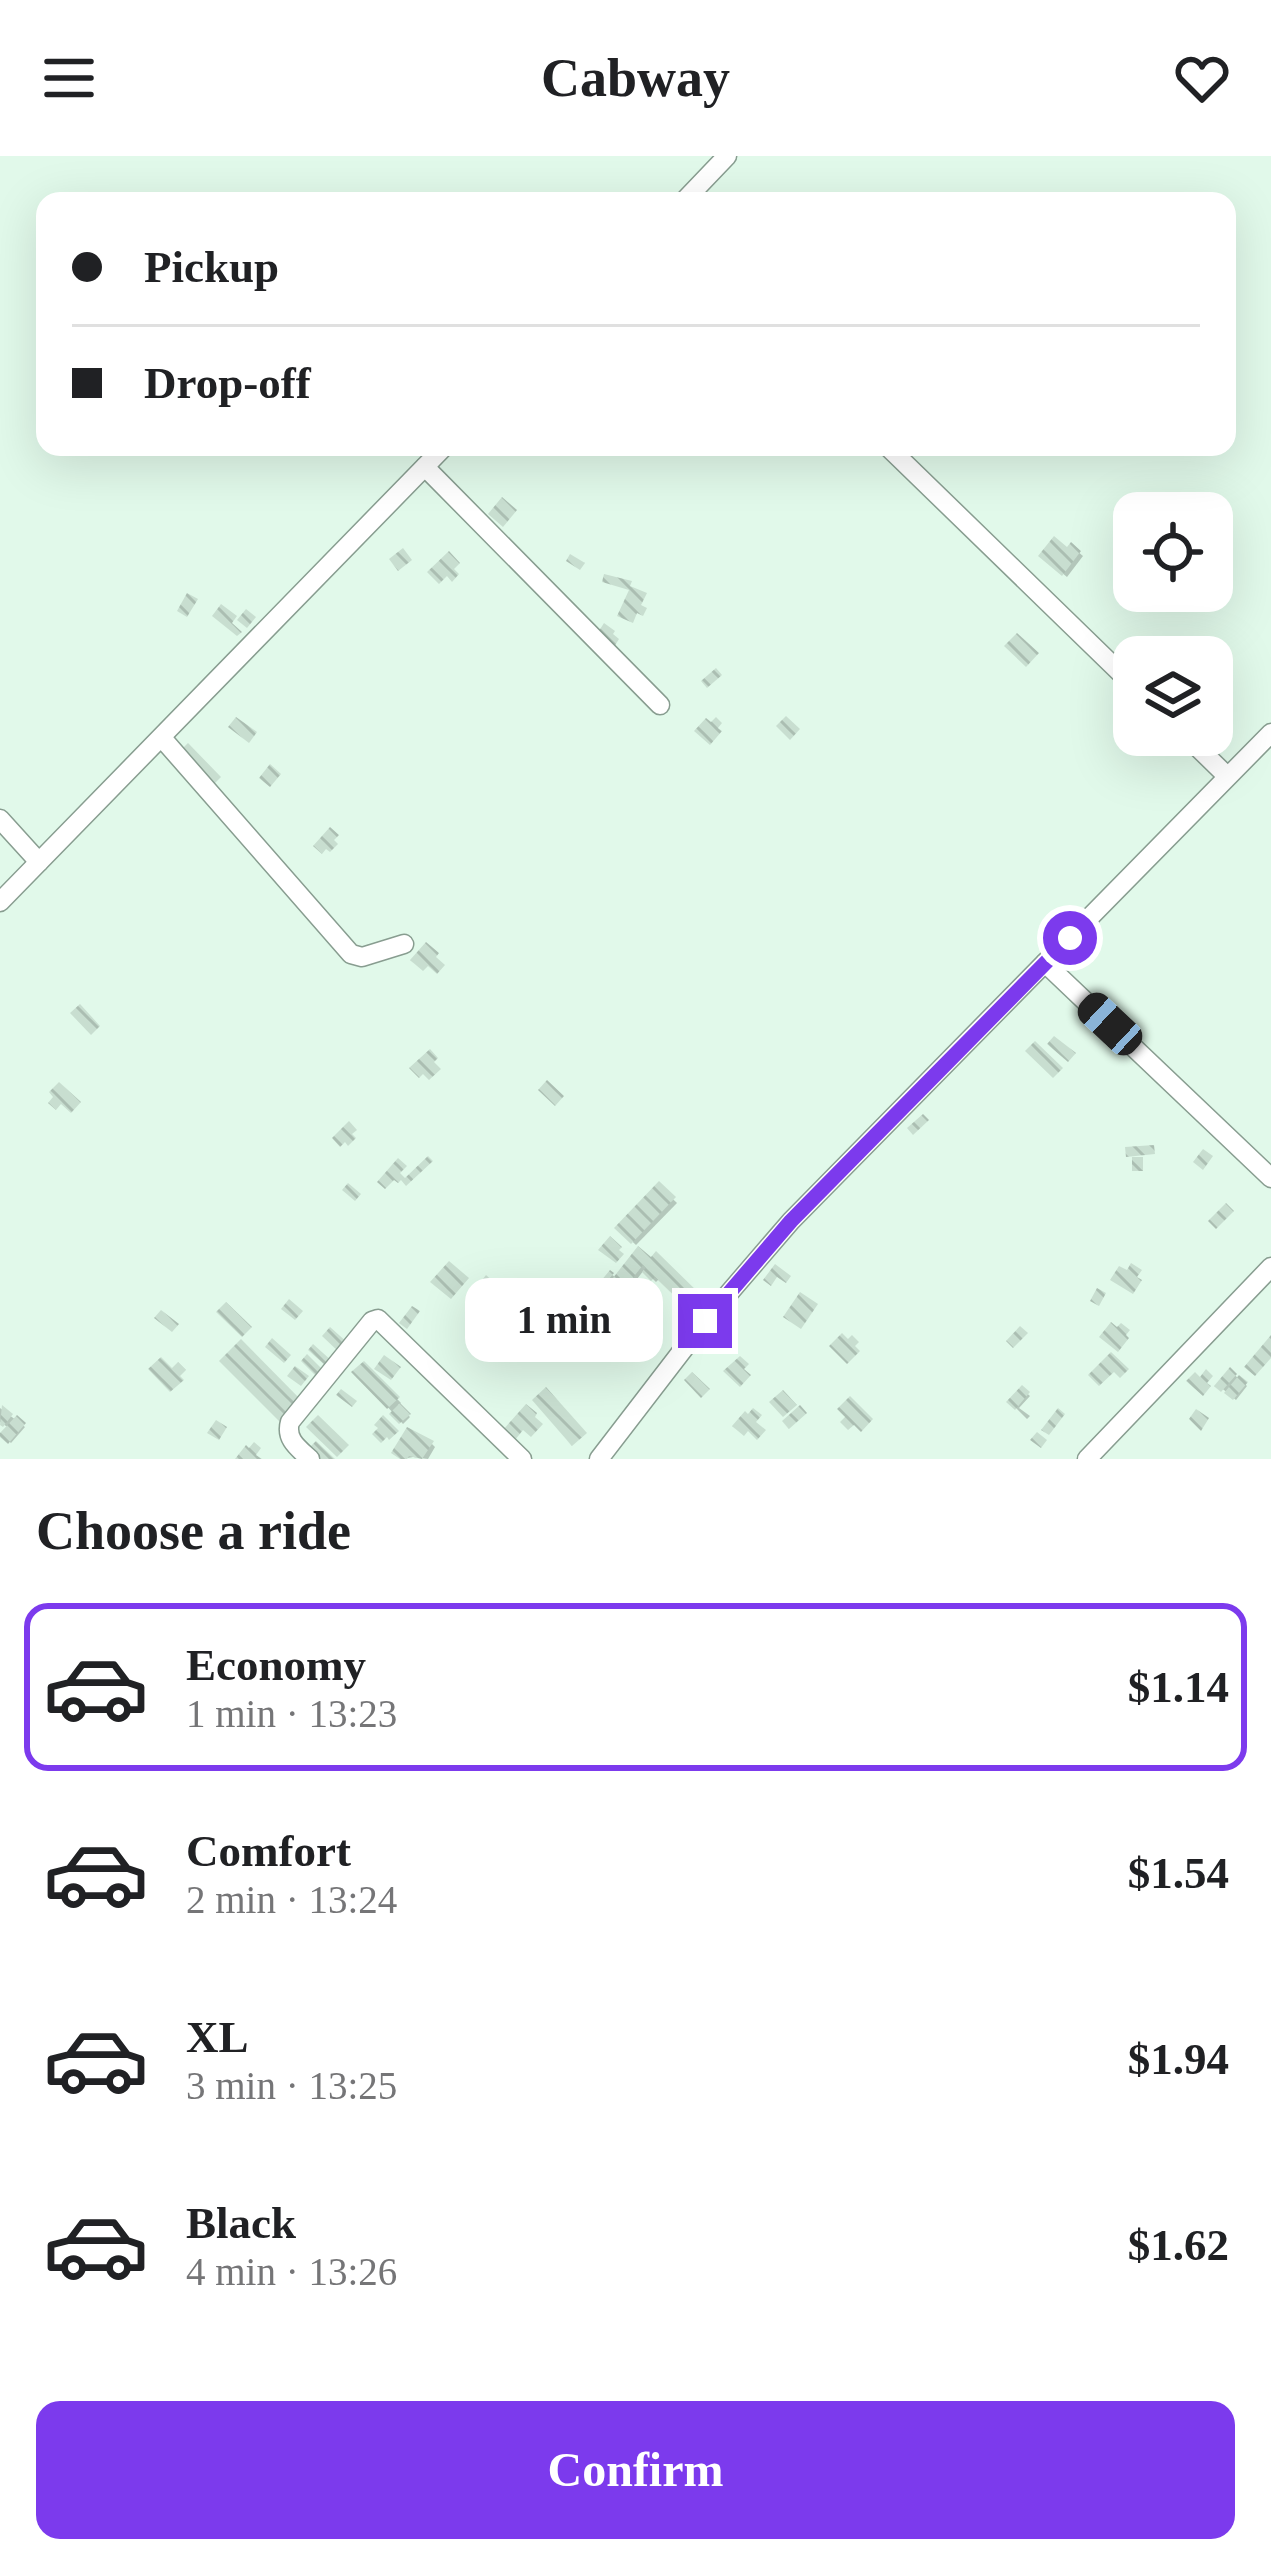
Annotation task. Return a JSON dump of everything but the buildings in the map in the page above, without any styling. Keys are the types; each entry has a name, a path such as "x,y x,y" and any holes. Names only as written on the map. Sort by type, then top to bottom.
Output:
{"street":[{"path":"693,192 728,156"},
{"path":"0,902 435,456"},
{"path":"897,456 1113,666"},
{"path":"425,466 660,705"},
{"path":"599,1459 705,1321 791,1221 1271,733"},
{"path":"161,738 351,954 362,957 404,944"},
{"path":"1207,756 1227,776"},
{"path":"0,819 39,862"},
{"path":"1045,963 1271,1178"},
{"path":"1087,1459 1271,1267"},
{"path":"310,1459 291,1442 290,1422 378,1319 522,1459"}],"route":[{"path":"705,1321 791,1221 1070,938"}]}
